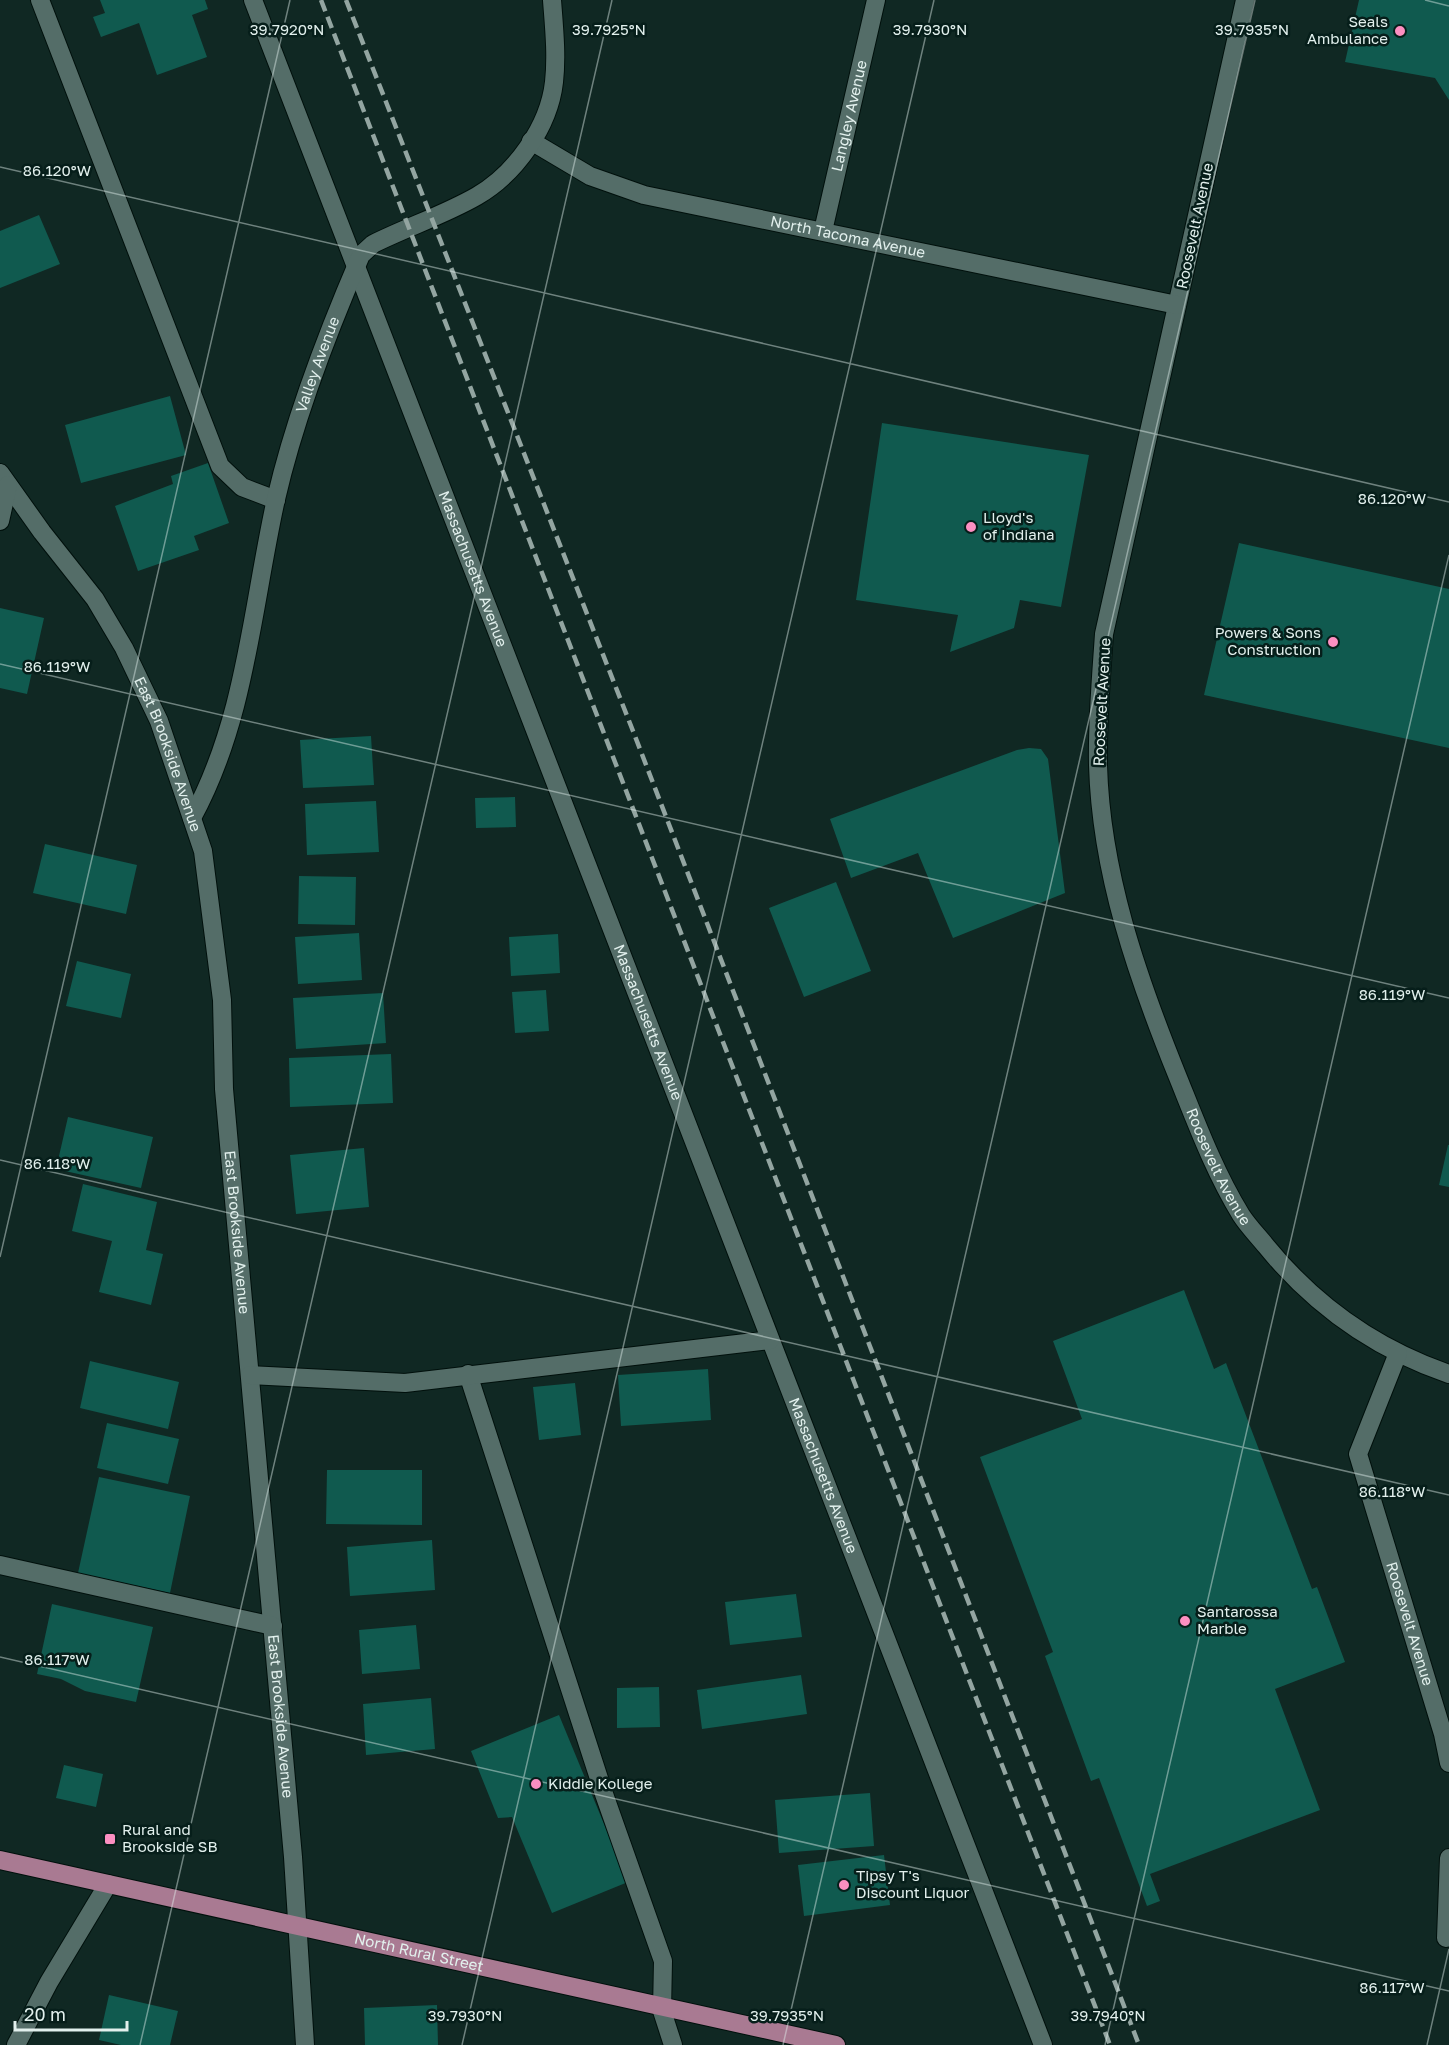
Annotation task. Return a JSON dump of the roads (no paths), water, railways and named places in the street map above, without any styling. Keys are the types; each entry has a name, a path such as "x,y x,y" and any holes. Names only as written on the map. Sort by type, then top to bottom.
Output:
{"main road":[{"name":"North Rural Street","path":"0,1860 836,2045"}],"street":[{"path":"40,0 220,466 242,487 276,500"},
{"name":"Massachusetts Avenue","path":"253,0 1043,2045"},
{"name":"Valley Avenue","path":"192,818 209,787 228,734 245,666 276,500 305,404 361,255 373,244 464,202 495,184 510,170 531,141 548,109 554,83 555,42 552,0"},
{"name":"Langley Avenue","path":"823,231 876,0"},
{"name":"Roosevelt Avenue","path":"1245,0 1104,634 1098,705 1098,767 1109,865 1146,999 1209,1152 1242,1217 1287,1272 1310,1295 1352,1327 1398,1353 1449,1374"},
{"name":"North Tacoma Avenue","path":"531,141 590,176 624,190 1177,305"},
{"path":"0,521 4,479"},
{"name":"East Brookside Avenue","path":"4,479 95,599 124,648 159,721 203,851 217,941 222,1000 224,1089 273,1626 298,1926 305,2045"},
{"path":"250,1375 405,1383 770,1340"},
{"name":"Roosevelt Avenue","path":"1398,1353 1358,1454 1443,1734 1449,1763"},
{"path":"468,1374 604,1794 663,1961 662,2006 673,2045"},
{"path":"0,1565 273,1626"},
{"path":"1446,1938 1449,1858"},
{"path":"16,2045 44,1991 108,1884"}],"railway":[{"path":"321,0 1110,2045"},
{"path":"346,0 633,731 1139,2045"}],"place":[{"name":"Seals Ambulance","path":"1400,31"},
{"name":"Lloyd's of Indiana","path":"971,527"},
{"name":"Powers & Sons Construction","path":"1333,642"},
{"name":"Santarossa Marble","path":"1185,1621"},
{"name":"Kiddie Kollege","path":"536,1784"},
{"name":"Rural and Brookside SB","path":"110,1839"},
{"name":"Tipsy T's Discount Liquor","path":"844,1885"}]}
